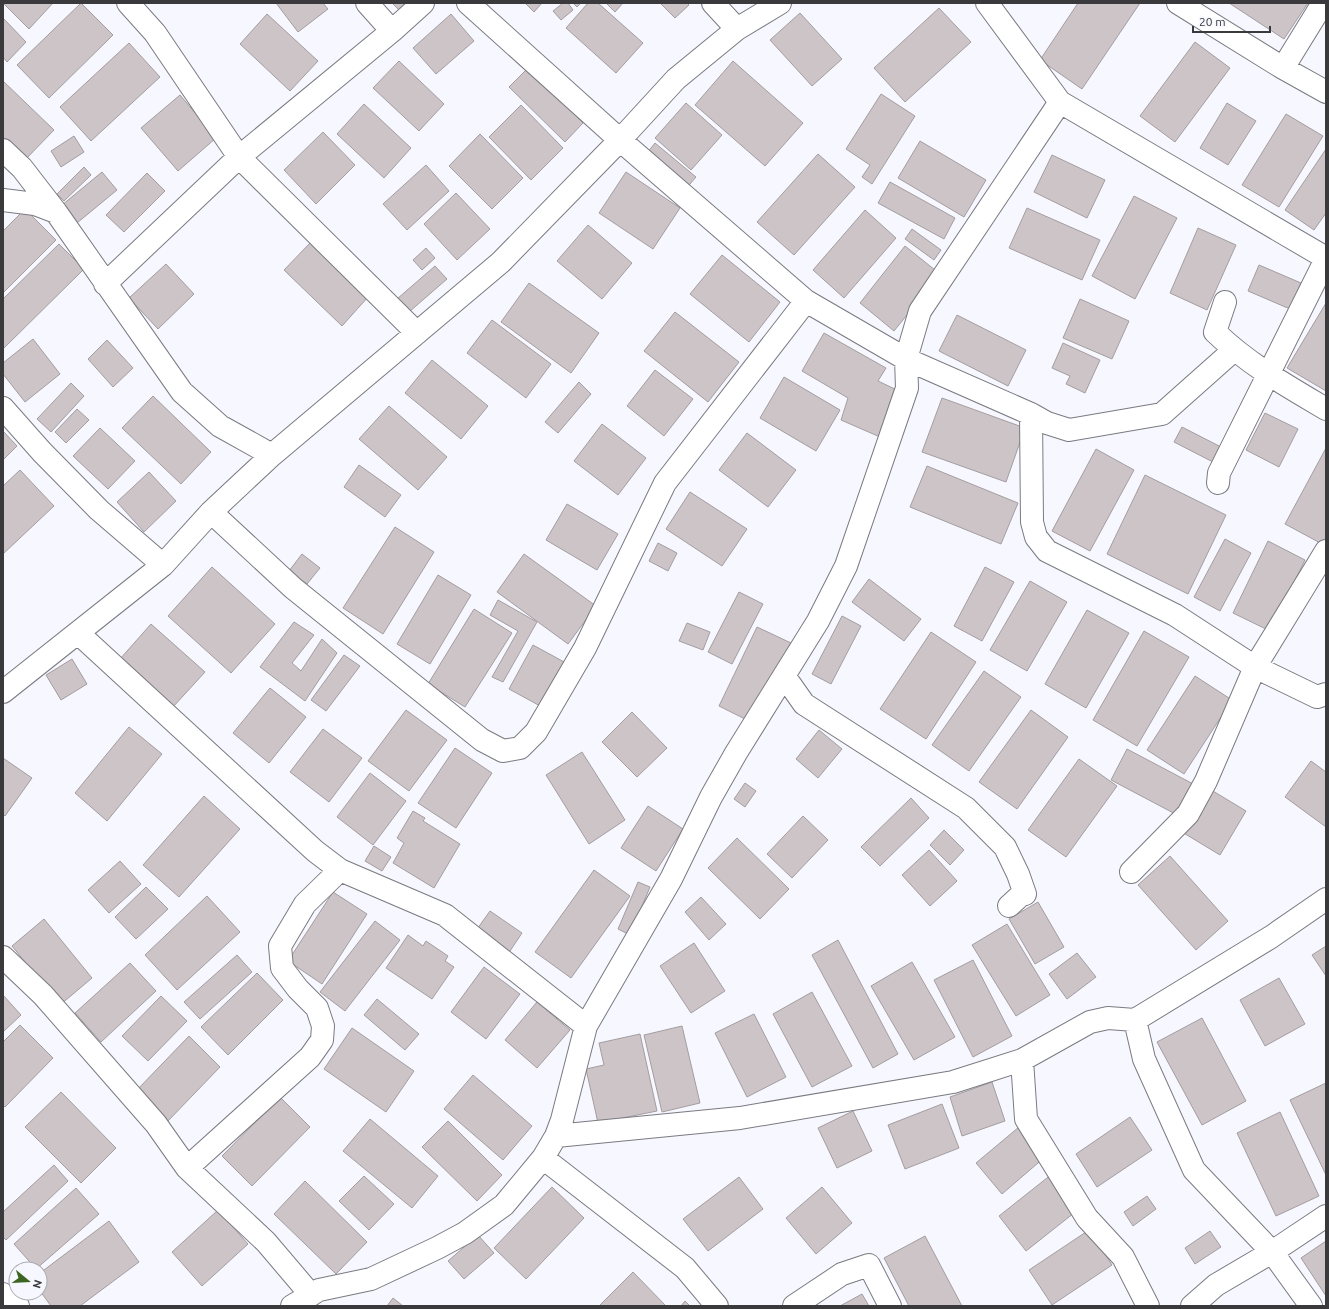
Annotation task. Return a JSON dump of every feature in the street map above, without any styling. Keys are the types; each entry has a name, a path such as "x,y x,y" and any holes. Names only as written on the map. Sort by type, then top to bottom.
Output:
{"street":[{"path":"128,3 155,33 239,157 417,333"},
{"path":"367,3 392,31"},
{"path":"105,284 239,157 392,31 423,3"},
{"path":"468,3 620,140 806,301 906,360 1032,414 1047,423 1069,430 1162,414 1234,350"},
{"path":"713,3 737,29"},
{"path":"3,692 163,565 211,512 272,455 501,262 620,140 676,79 737,29 780,3"},
{"path":"987,3 1060,102 1326,259 1219,473 1218,483"},
{"path":"1178,3 1283,68 1326,92"},
{"path":"1283,68 1323,3"},
{"path":"292,1306 319,1290 371,1279 465,1233 504,1205 543,1158 556,1136 562,1120 586,1026 671,879 711,797 736,753 785,678 818,621 846,566 907,388 906,360 920,311 1060,102"},
{"path":"3,150 22,168 56,212 182,392 220,426 272,455"},
{"path":"3,200 35,204 56,212"},
{"path":"211,512 293,588 482,740 503,751 520,748 536,732 585,648 665,483 806,301"},
{"path":"1225,302 1215,332 1234,350 1268,374 1326,409"},
{"path":"3,408 42,452 98,510 163,565"},
{"path":"1032,414 1032,522 1036,537 1047,551 1175,615 1255,666 1317,697 1326,694"},
{"path":"1131,872 1188,814 1206,781 1255,666 1326,551"},
{"path":"78,633 315,851 340,870 445,915 586,1026"},
{"path":"785,678 804,704 966,808 1005,847 1018,874 1025,894 1021,895 1009,906"},
{"path":"187,1168 310,1057 322,1040 323,1026 317,1008 298,989 282,968 280,946 305,904 340,870"},
{"path":"556,1136 740,1118 953,1082 1022,1060 1090,1022 1108,1018 1135,1020 1272,937 1326,899"},
{"path":"3,956 43,996 150,1118 187,1168 266,1242 312,1295"},
{"path":"1135,1020 1144,1059 1194,1170 1272,1252 1311,1306"},
{"path":"1022,1060 1026,1119 1087,1218 1123,1257 1148,1306"},
{"path":"543,1158 685,1268 718,1306"},
{"path":"1192,1306 1216,1285 1272,1252 1326,1216"},
{"path":"794,1306 842,1274 869,1265 890,1306"},
{"path":"3,1294 18,1306"}],"building":[{"path":"3,3 53,3 29,29"},
{"path":"81,3 113,35 49,98 17,65"},
{"path":"276,3 323,3 328,9 298,32"},
{"path":"392,3 410,3 401,12"},
{"path":"525,3 542,3 534,12"},
{"path":"563,3 568,3 573,10 561,20 553,11"},
{"path":"573,3 581,3 577,7"},
{"path":"588,3 598,3 643,43 616,73 566,28"},
{"path":"606,3 623,3 615,12"},
{"path":"660,3 687,3 689,5 675,18"},
{"path":"1078,3 1140,3 1082,89 1040,60"},
{"path":"1229,3 1308,3 1284,39"},
{"path":"939,8 971,42 905,102 874,68"},
{"path":"800,13 842,59 812,86 770,40"},
{"path":"267,14 318,61 290,91 240,44"},
{"path":"451,14 474,41 436,74 413,48"},
{"path":"3,18 26,42 7,62 3,57"},
{"path":"1195,42 1230,68 1175,142 1140,116"},
{"path":"129,43 160,77 91,141 60,107"},
{"path":"399,61 444,104 419,131 373,88"},
{"path":"733,61 803,123 765,166 695,105"},
{"path":"528,68 583,123 565,142 509,87"},
{"path":"3,81 54,130 22,163 3,145"},
{"path":"881,94 915,116 872,184 862,177 870,165 846,149"},
{"path":"180,95 216,138 178,171 141,128"},
{"path":"686,103 722,135 691,170 655,138"},
{"path":"1227,103 1256,121 1228,165 1200,148"},
{"path":"364,104 411,148 384,178 337,134"},
{"path":"521,105 563,148 531,180 489,137"},
{"path":"1286,114 1323,136 1279,207 1242,185"},
{"path":"323,132 355,165 316,204 284,170"},
{"path":"480,134 523,178 492,209 449,166"},
{"path":"74,136 84,152 61,167 51,151"},
{"path":"920,141 986,180 964,217 898,178"},
{"path":"655,143 696,177 684,191 644,157"},
{"path":"1326,149 1326,213 1314,230 1285,210"},
{"path":"818,154 855,187 794,255 757,222"},
{"path":"1052,155 1105,180 1087,218 1034,192"},
{"path":"426,165 449,191 407,230 383,204"},
{"path":"84,167 91,175 64,201 57,194"},
{"path":"102,172 117,190 77,223 62,205"},
{"path":"626,172 680,208 653,249 599,213"},
{"path":"147,173 165,191 124,232 106,215"},
{"path":"890,182 955,218 944,239 878,203"},
{"path":"456,193 490,229 457,260 424,224"},
{"path":"1134,196 1177,218 1135,299 1092,276"},
{"path":"1027,208 1100,240 1082,280 1009,248"},
{"path":"25,209 56,240 3,293 3,231"},
{"path":"865,210 896,238 844,298 813,270"},
{"path":"588,225 632,263 602,299 557,261"},
{"path":"1198,228 1236,245 1207,310 1170,293"},
{"path":"912,229 941,250 934,260 905,239"},
{"path":"310,243 368,297 342,326 284,270"},
{"path":"59,244 84,269 3,349 3,299"},
{"path":"905,246 940,274 894,331 860,303"},
{"path":"426,248 435,258 422,270 413,260"},
{"path":"722,255 780,302 749,342 690,294"},
{"path":"166,264 194,294 158,329 129,298"},
{"path":"1259,265 1301,283 1290,309 1248,291"},
{"path":"435,266 447,279 409,312 397,299"},
{"path":"529,283 599,333 571,373 501,322"},
{"path":"1080,299 1129,321 1112,359 1063,338"},
{"path":"1326,303 1326,391 1287,368"},
{"path":"675,312 739,362 708,402 644,351"},
{"path":"957,315 1026,350 1008,386 939,351"},
{"path":"492,320 551,364 526,398 467,353"},
{"path":"824,333 886,368 878,381 899,391 880,437 841,420 848,398 802,371"},
{"path":"33,339 60,374 25,402 3,374 3,363"},
{"path":"107,340 133,368 113,387 88,359"},
{"path":"1063,343 1100,360 1085,393 1066,384 1070,376 1052,368"},
{"path":"432,360 488,406 461,439 405,393"},
{"path":"655,370 693,399 664,436 627,406"},
{"path":"784,377 840,410 816,451 760,418"},
{"path":"579,382 591,394 558,433 545,422"},
{"path":"71,383 84,396 51,432 37,419"},
{"path":"153,396 211,452 181,484 122,428"},
{"path":"942,398 1025,428 1006,482 922,452"},
{"path":"389,406 447,457 418,490 359,439"},
{"path":"77,409 89,420 66,443 55,432"},
{"path":"1265,413 1298,429 1279,467 1246,450"},
{"path":"602,424 646,458 618,495 574,461"},
{"path":"1182,427 1221,447 1213,462 1174,442"},
{"path":"100,428 135,461 108,489 73,456"},
{"path":"3,431 17,446 3,460"},
{"path":"747,433 796,470 768,507 719,470"},
{"path":"1326,448 1326,542 1324,545 1285,524"},
{"path":"1096,449 1134,470 1090,551 1052,531"},
{"path":"359,465 401,495 385,517 344,487"},
{"path":"927,466 1018,503 1001,544 910,507"},
{"path":"20,470 54,506 3,554 3,486"},
{"path":"149,472 176,501 144,532 117,502"},
{"path":"1145,475 1226,515 1188,594 1107,554"},
{"path":"690,492 747,529 722,566 666,529"},
{"path":"567,504 618,534 597,570 546,540"},
{"path":"395,527 434,552 383,634 343,608"},
{"path":"1225,539 1251,553 1220,611 1194,597"},
{"path":"1268,541 1305,560 1270,631 1233,613"},
{"path":"658,543 677,553 668,571 649,561"},
{"path":"302,554 320,568 307,584 289,571"},
{"path":"524,554 596,606 568,644 497,592"},
{"path":"212,567 275,624 231,673 168,616"},
{"path":"985,567 1014,582 982,641 954,626"},
{"path":"438,575 471,595 430,664 397,644"},
{"path":"869,579 921,619 904,641 852,602"},
{"path":"1030,581 1067,602 1027,671 990,650"},
{"path":"739,592 763,604 732,664 708,652"},
{"path":"498,600 537,622 503,682 492,677 518,631 490,615"},
{"path":"474,609 512,633 465,707 428,684"},
{"path":"1087,610 1129,633 1086,708 1045,684"},
{"path":"842,616 861,626 831,684 812,674"},
{"path":"294,622 314,635 292,663 301,671 322,639 337,653 305,701 260,667"},
{"path":"687,623 710,632 703,650 679,641"},
{"path":"151,624 205,672 173,707 120,659"},
{"path":"757,627 791,643 753,723 719,706"},
{"path":"1144,631 1189,657 1137,746 1093,720"},
{"path":"931,632 976,662 926,739 880,709"},
{"path":"533,645 566,663 542,707 509,689"},
{"path":"344,655 360,666 326,711 311,700"},
{"path":"72,659 87,684 61,700 46,675"},
{"path":"984,671 1021,697 969,771 932,745"},
{"path":"1195,676 1232,700 1184,774 1147,750"},
{"path":"270,688 306,717 269,763 233,733"},
{"path":"406,710 447,740 409,791 368,761"},
{"path":"1031,710 1068,737 1017,809 979,782"},
{"path":"632,712 667,748 637,777 602,742"},
{"path":"129,727 162,754 107,821 75,793"},
{"path":"323,729 362,758 329,802 290,772"},
{"path":"819,730 842,749 818,778 796,759"},
{"path":"455,748 492,773 456,828 418,803"},
{"path":"1127,749 1197,786 1181,817 1111,780"},
{"path":"582,752 625,820 589,844 546,775"},
{"path":"3,758 32,778 5,816 3,814"},
{"path":"1079,759 1117,786 1066,857 1028,830"},
{"path":"1311,761 1326,772 1326,827 1285,797"},
{"path":"370,773 406,801 373,845 337,817"},
{"path":"745,783 756,791 745,807 734,799"},
{"path":"1208,788 1246,811 1220,855 1182,832"},
{"path":"204,796 240,829 179,897 143,865"},
{"path":"911,798 929,818 880,866 861,847"},
{"path":"648,806 683,829 656,871 621,848"},
{"path":"413,811 425,818 423,821 460,844 434,888 393,863 404,843 397,838"},
{"path":"803,816 828,840 792,878 767,854"},
{"path":"944,830 964,850 950,865 930,845"},
{"path":"737,838 789,889 760,919 708,868"},
{"path":"374,846 391,857 382,871 365,861"},
{"path":"929,850 957,881 930,906 902,875"},
{"path":"1170,856 1228,921 1196,950 1138,885"},
{"path":"120,861 141,884 109,913 88,890"},
{"path":"594,870 630,896 571,978 535,952"},
{"path":"638,882 650,887 630,935 618,929"},
{"path":"146,887 168,909 136,939 115,917"},
{"path":"333,892 367,914 322,984 288,961"},
{"path":"207,896 240,932 177,990 145,955"},
{"path":"701,897 726,924 709,940 685,912"},
{"path":"1038,902 1064,947 1035,964 1009,919"},
{"path":"490,911 522,933 508,954 475,932"},
{"path":"44,919 92,978 60,1005 12,946"},
{"path":"375,921 400,940 345,1011 320,992"},
{"path":"1007,924 1050,995 1016,1016 972,945"},
{"path":"408,935 423,946 426,941 448,956 445,961 454,967 432,999 386,968"},
{"path":"838,940 898,1054 873,1068 812,955"},
{"path":"694,943 725,991 691,1013 660,966"},
{"path":"1326,946 1326,976 1312,955"},
{"path":"1077,953 1096,977 1067,999 1049,974"},
{"path":"237,955 252,972 200,1019 184,1002"},
{"path":"973,960 1012,1036 973,1057 934,980"},
{"path":"912,962 955,1037 914,1060 871,986"},
{"path":"130,963 156,991 101,1042 75,1013"},
{"path":"484,967 520,994 486,1039 451,1012"},
{"path":"257,973 283,1000 228,1055 201,1027"},
{"path":"1279,978 1305,1024 1265,1046 1240,1000"},
{"path":"812,992 852,1066 812,1087 773,1014"},
{"path":"3,995 21,1015 3,1032"},
{"path":"161,996 187,1021 148,1061 122,1036"},
{"path":"377,999 419,1034 405,1050 364,1015"},
{"path":"537,1002 570,1030 537,1068 505,1040"},
{"path":"754,1014 786,1077 747,1097 715,1033"},
{"path":"1202,1018 1246,1101 1202,1125 1157,1042"},
{"path":"20,1025 53,1058 5,1107 3,1105 3,1042"},
{"path":"682,1026 700,1103 662,1112 644,1035"},
{"path":"352,1028 414,1071 386,1112 324,1069"},
{"path":"640,1034 657,1111 598,1123 586,1069 604,1065 599,1043"},
{"path":"189,1036 220,1067 166,1123 135,1092"},
{"path":"473,1075 532,1126 503,1160 444,1109"},
{"path":"992,1082 1005,1121 962,1136 950,1097"},
{"path":"1326,1083 1326,1175 1290,1100"},
{"path":"61,1092 116,1148 81,1183 25,1127"},
{"path":"280,1097 310,1127 252,1186 222,1156"},
{"path":"942,1104 959,1148 905,1169 888,1125"},
{"path":"853,1111 872,1151 837,1168 818,1128"},
{"path":"1280,1112 1319,1196 1276,1216 1237,1133"},
{"path":"1130,1117 1152,1150 1097,1187 1076,1154"},
{"path":"370,1119 438,1176 412,1208 343,1151"},
{"path":"448,1121 502,1175 477,1201 422,1147"},
{"path":"1019,1127 1045,1157 1002,1194 976,1163"},
{"path":"54,1165 68,1181 6,1240 3,1237 3,1212"},
{"path":"1052,1174 1079,1209 1026,1251 999,1216"},
{"path":"364,1176 394,1204 369,1230 339,1201"},
{"path":"739,1177 763,1209 708,1251 683,1219"},
{"path":"305,1181 367,1242 336,1274 274,1214"},
{"path":"552,1187 584,1218 526,1279 494,1248"},
{"path":"822,1187 852,1223 816,1254 786,1218"},
{"path":"76,1188 99,1214 45,1261 29,1261 14,1244"},
{"path":"1147,1196 1156,1209 1133,1226 1124,1212"},
{"path":"218,1210 248,1244 202,1286 172,1252"},
{"path":"109,1221 139,1262 80,1306 51,1306 47,1301 48,1267"},
{"path":"1089,1230 1112,1265 1052,1305 1029,1270"},
{"path":"1210,1231 1221,1247 1195,1264 1185,1248"},
{"path":"478,1235 494,1253 464,1279 448,1261"},
{"path":"925,1236 962,1306 909,1306 884,1258"},
{"path":"1326,1241 1326,1296 1301,1258"},
{"path":"633,1272 666,1306 599,1306"},
{"path":"862,1294 869,1306 840,1306"},
{"path":"393,1298 403,1306 387,1306"},
{"path":"685,1301 690,1306 681,1306"}]}
